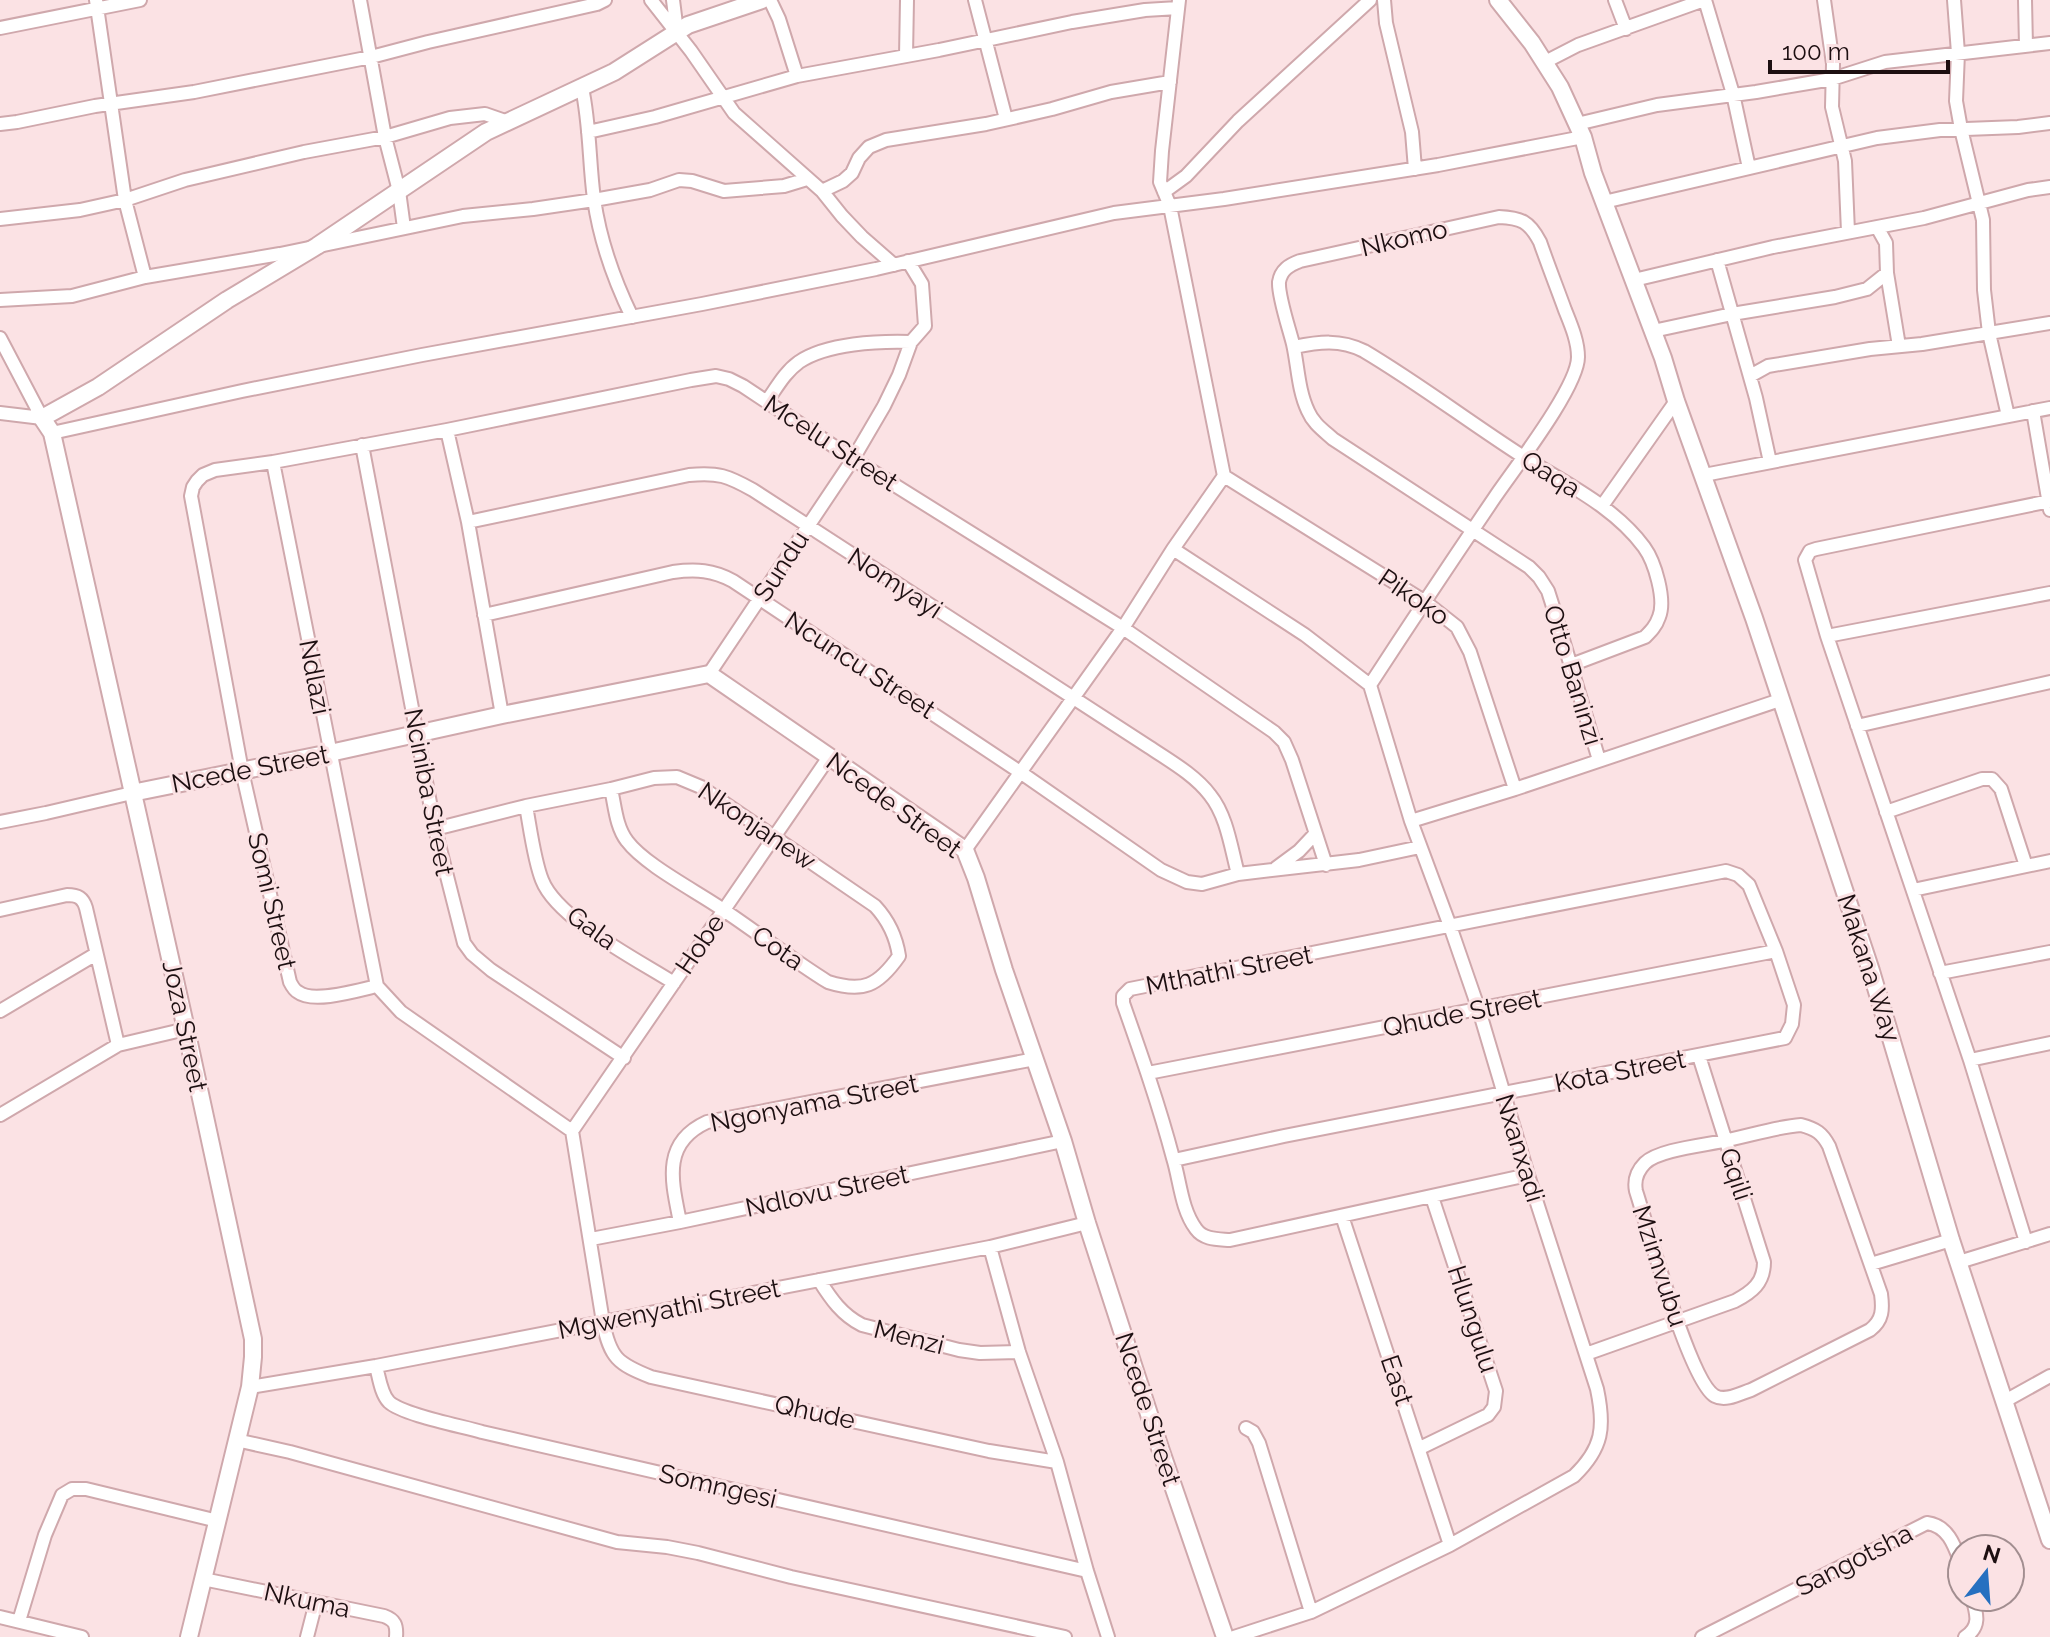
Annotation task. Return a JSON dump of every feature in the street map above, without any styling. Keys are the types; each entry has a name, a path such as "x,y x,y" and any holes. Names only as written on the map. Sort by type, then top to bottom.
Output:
{"street":[{"path":"0,28 97,4 140,0"},
{"path":"360,0 404,228"},
{"path":"0,124 194,92 371,57 574,5 597,4 605,0"},
{"path":"651,0 734,113 822,191 862,237 894,265"},
{"path":"673,0 677,32"},
{"path":"0,413 42,418 98,387 227,300 317,246 486,132 614,72 688,25 762,0"},
{"path":"770,0 797,76"},
{"path":"906,56 907,0"},
{"path":"975,0 1006,119"},
{"path":"1164,192 1186,176 1238,121 1370,0"},
{"path":"1384,0 1386,23 1412,132 1415,169"},
{"name":"Makana Way","path":"1498,0 1532,43 1560,87 1580,131 1653,331 1871,971 1951,1240 2046,1513 2050,1540"},
{"path":"1615,0 1626,29"},
{"path":"1545,62 1578,45 1704,0 1733,94 1749,168"},
{"path":"1824,0 1833,64 1832,107 1845,161 1848,232"},
{"path":"1954,0 1958,53 1956,101 1983,220 1984,290 1989,333 2008,416"},
{"path":"2025,0 2026,46"},
{"path":"97,4 125,200 145,277"},
{"path":"588,132 655,117 797,76 1179,4 1160,182 1170,206 1224,476 1123,628 965,850"},
{"path":"52,433 302,379 894,265 1114,213 1415,169 1580,131 1657,105 1832,79 1885,62 2050,43"},
{"path":"822,191 843,181 869,147 886,140 1006,119 1111,92 1170,82"},
{"path":"582,88 594,200 615,283 632,317"},
{"path":"0,219 80,210 125,200 185,180 385,137 450,118 485,114 508,122"},
{"path":"1604,202 1877,138 2050,123"},
{"path":"0,300 72,296 145,277 463,216 594,200 650,190 679,180 724,191 784,186 807,179"},
{"path":"1634,280 1773,247 1924,218 2050,187"},
{"name":"Nkomo","path":"1370,685 1566,392 1578,355 1575,336 1540,242 1533,228 1522,220 1499,217 1290,265 1280,277 1279,285 1306,409 1318,426 1333,439 1472,531"},
{"path":"1877,227 1886,243 1887,273 1899,346"},
{"path":"1717,260 1750,376 1770,462"},
{"name":"Sundu","path":"709,674 853,459 884,406 911,342 925,326 922,284 908,261"},
{"path":"1653,331 1835,297 1867,289 1887,273"},
{"path":"1750,376 1768,366 2050,323"},
{"path":"0,338 42,418"},
{"path":"767,401 788,372 814,355 862,344 911,342"},
{"name":"Qaqa","path":"1294,347 1326,342 1355,346 1602,506 1630,530 1645,549 1655,573 1661,605 1654,629 1645,637 1571,665"},
{"name":"Mcelu Street","path":"193,487 203,475 215,470 447,430 676,383 716,376 729,379 1123,628 1274,732 1284,742 1292,760 1326,865"},
{"path":"1602,506 1676,401"},
{"path":"1704,475 2050,408"},
{"path":"2026,1242 1970,1060 1827,636 1805,560 1810,551 2049,504 2033,411"},
{"name":"Joza Street","path":"42,418 52,433 251,1324 253,1357 250,1387 189,1637"},
{"path":"447,430 468,522 502,715"},
{"name":"Nciniba Street","path":"362,445 435,829 467,949 491,970 624,1058"},
{"name":"Ndlazi","path":"273,462 377,986"},
{"name":"Nomyayi","path":"468,522 661,480 707,473 729,477 1074,698 1191,777 1210,795 1219,810 1238,874"},
{"name":"Pikoko","path":"1224,476 1424,601 1464,637 1515,789"},
{"name":"Somi Street","path":"193,487 191,496 242,771 287,971 294,989 305,996 322,997 377,986"},
{"name":"Otto Baninzi","path":"1472,531 1529,567 1544,584 1599,760"},
{"path":"1173,549 1305,635 1370,685"},
{"name":"Ncuncu Street","path":"484,615 685,570 721,574 1020,772 1161,870 1176,878 1202,884 1238,874"},
{"path":"1827,636 2050,593"},
{"name":"Ncede Street","path":"132,793 709,674 965,850 1225,1637"},
{"path":"1857,726 2050,682"},
{"name":"Nxanxadi","path":"1234,1637 1311,1612 1450,1545 1574,1476 1588,1462 1601,1434 1602,1410 1597,1389 1479,1010 1411,821 1370,685"},
{"path":"1411,821 1780,700"},
{"name":"Hobe","path":"572,1131 829,757"},
{"name":"Nkonjanew","path":"435,829 654,778 677,777 701,787 875,906 894,933 899,956"},
{"path":"1886,812 1982,779 1992,779 2001,789 2026,866"},
{"name":"Cota","path":"611,789 617,818 627,842 652,864 828,982 857,988 875,982 888,972 899,956"},
{"path":"0,822 132,793"},
{"name":"Gala","path":"526,806 542,879 550,895 564,911 590,931 674,983"},
{"path":"1276,868 1315,834"},
{"path":"1238,874 1326,865 1420,847"},
{"path":"1913,890 2050,861"},
{"name":"Mthathi Street","path":"1528,1175 1230,1240 1207,1237 1194,1227 1182,1196 1174,1160 1123,996 1130,989 1726,871"},
{"name":"Kota Street","path":"1174,1160 1785,1038 1792,1024 1794,1005 1776,951 1749,885 1738,875 1726,871"},
{"path":"0,910 67,895 78,895 82,899 118,1045"},
{"name":"Qhude Street","path":"1148,1073 1776,951"},
{"path":"1940,973 2050,952"},
{"path":"0,1011 96,954"},
{"path":"377,986 401,1012 572,1131 603,1322"},
{"path":"0,1115 118,1045 186,1029"},
{"path":"1970,1060 2050,1043"},
{"name":"Gqili","path":"1678,1322 1735,1301 1754,1290 1764,1271 1764,1262 1699,1056"},
{"name":"Ngonyama Street","path":"680,1222 673,1186 673,1161 682,1139 707,1122 1035,1059"},
{"name":"Mzimvubu","path":"1801,1125 1822,1133 1871,1264 1883,1308 1875,1326 1735,1396 1722,1398 1714,1396 1700,1378 1678,1322 1636,1191 1636,1178 1644,1163 1653,1157 1725,1141 1786,1126 1801,1125"},
{"name":"Ndlovu Street","path":"591,1239 1063,1141"},
{"name":"Hlungulu","path":"1420,1448 1488,1415 1494,1407 1496,1391 1432,1197"},
{"name":"East","path":"1342,1216 1450,1545"},
{"name":"Mgwenyathi Street","path":"250,1387 376,1366 990,1247 1087,1223"},
{"path":"1959,1262 2050,1234"},
{"path":"1871,1264 1951,1240"},
{"path":"990,1247 1019,1352 1057,1462 1108,1637"},
{"name":"Menzi","path":"819,1280 841,1311 862,1325 959,1350 1019,1352"},
{"name":"Qhude","path":"603,1322 612,1353 622,1363 651,1377 989,1451 1057,1462"},
{"path":"1586,1354 1678,1322"},
{"name":"Somngesi","path":"376,1366 388,1402 411,1413 1087,1571"},
{"path":"2005,1401 2050,1376"},
{"path":"1246,1428 1253,1432 1259,1443 1311,1612"},
{"path":"236,1440 609,1540 698,1553 791,1577 1065,1637"},
{"path":"19,1621 56,1507 62,1495 72,1489 86,1489 218,1521"},
{"name":"Sangotsha","path":"1702,1637 1927,1523 1941,1527 1947,1533"},
{"name":"Nkuma","path":"203,1579 392,1619 396,1623 396,1637"},
{"path":"307,1637 316,1602"},
{"path":"1965,1637 1977,1626 1978,1613"},
{"path":"0,1617 82,1637"},
{"path":"1730,1624 1738,1637"}]}
